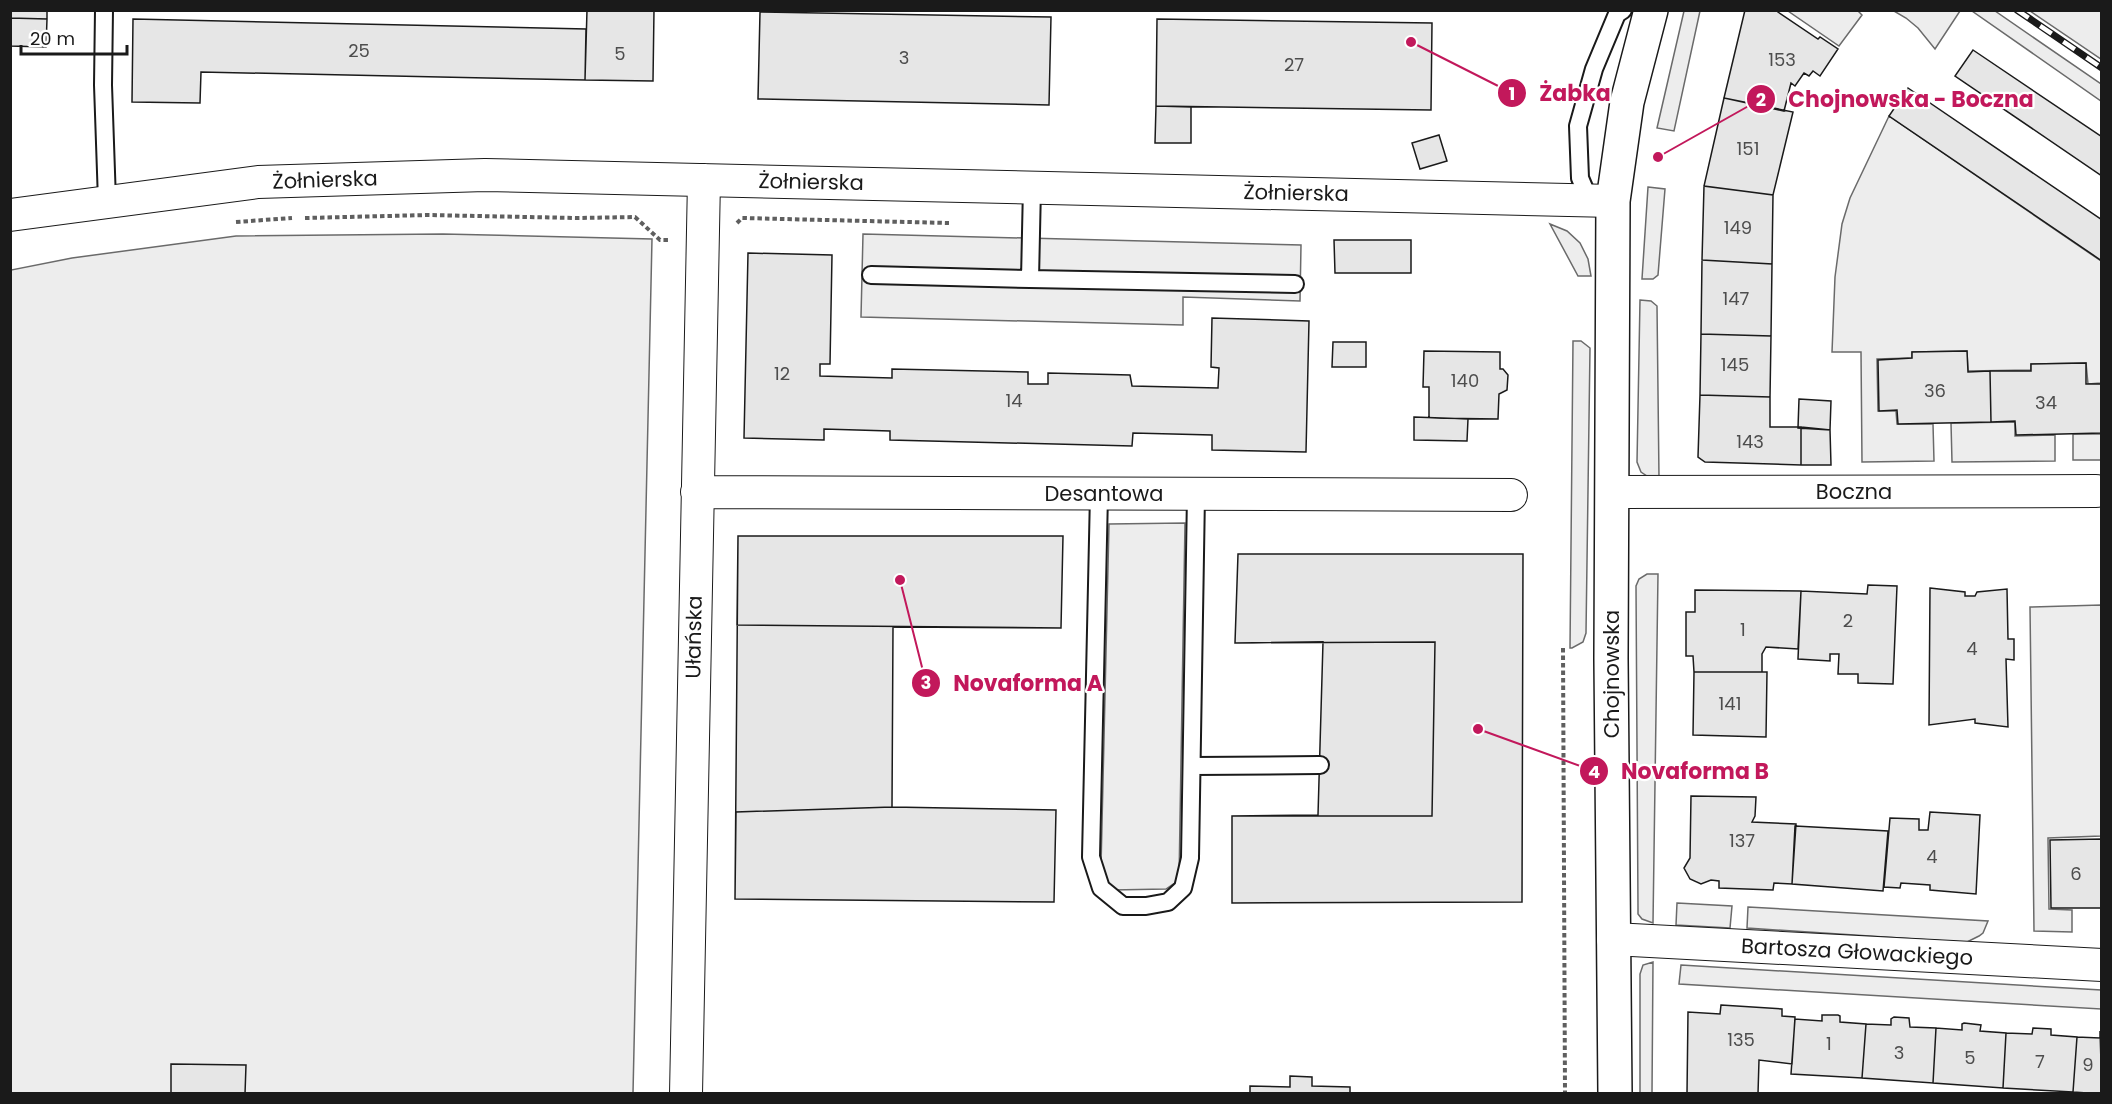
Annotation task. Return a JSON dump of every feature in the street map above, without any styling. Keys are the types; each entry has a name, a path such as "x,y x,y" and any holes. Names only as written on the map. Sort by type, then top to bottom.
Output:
{"main road":[{"name":"Chojnowska","path":"1615,1094 1611,254 1601,200 1651,10"}],"street":[{"name":"Żołnierska","path":"10,215 258,182 484,175 1601,200"},
{"name":"Ułańska","path":"686,1094 704,180"},
{"name":"Boczna","path":"1612,492 2096,491"},
{"name":"Desantowa","path":"697,492 1511,495"},
{"name":"Bartosza Głowackiego","path":"1613,939 2102,965"}],"lane":[{"path":"104,10 103,85 107,201"},
{"name":"Chojnowska","path":"1601,200 1580,178 1578,126 1594,69 1617,14 1623,10"},
{"path":"1030,279 1032,188"},
{"path":"871,275 1295,284"},
{"path":"1099,494 1091,857 1101,888 1123,906 1146,906 1168,902 1183,888 1190,858 1196,494"},
{"path":"1193,766 1320,765"}],"path":[{"path":"232,222 291,218 428,215 636,217 660,240 723,240 723,235 742,218 952,223"},
{"path":"1563,648 1565,1094"}],"shaded area":[{"path":"1684,11 1700,11 1674,131 1657,128"},
{"path":"1788,11 1858,11 1862,15 1839,46"},
{"path":"1894,11 1960,11 1935,49 1918,28"},
{"path":"1972,11 1995,11 2101,84 2101,101"},
{"path":"2030,11 2101,11 2101,59"},
{"path":"1889,116 2101,261 2101,383 2088,384 2086,363 2031,364 2031,370 1968,371 1967,351 1912,352 1912,358 1877,359 1878,411 1896,411 1897,424 1933,424 1934,461 1862,462 1861,352 1832,352 1835,277 1842,224 1850,198"},
{"path":"1648,187 1665,189 1658,275 1653,279 1642,279"},
{"path":"1550,224 1567,231 1580,243 1588,259 1591,276 1578,276"},
{"path":"443,234 652,239 633,1093 11,1094 11,270 72,258 236,236"},
{"path":"863,234 1301,245 1300,301 1183,297 1183,325 861,317"},
{"path":"1640,300 1651,301 1657,306 1659,478 1650,478 1641,472 1637,462"},
{"path":"1573,341 1581,341 1590,348 1586,633 1583,642 1570,648"},
{"path":"2015,422 2015,436 2055,435 2055,461 1952,462 1951,423"},
{"path":"2073,434 2101,434 2101,460 2073,460"},
{"path":"1185,523 1179,880 1166,889 1112,890 1101,867 1109,524"},
{"path":"1647,574 1658,574 1653,923 1642,919 1638,914 1636,586 1639,579"},
{"path":"2101,605 2101,836 2048,838 2049,909 2072,910 2072,932 2034,931 2030,607"},
{"path":"1677,903 1732,906 1730,928 1676,925"},
{"path":"1748,907 1988,921 1983,933 1967,942 1961,942 1747,928"},
{"path":"1653,962 1652,1093 1640,1093 1640,974 1643,965"},
{"path":"1681,965 2101,990 2101,1009 1679,984"}],"building":[{"path":"10,10 47,10 47,19 10,18"},
{"path":"587,10 654,10 653,81 585,80"},
{"path":"1745,10 1779,10 1778,12 1818,39 1820,37 1838,49 1820,76 1813,71 1809,76 1804,73 1795,86 1791,83 1784,111 1724,98"},
{"path":"760,12 1051,17 1049,105 758,99"},
{"path":"10,18 47,19 46,47 10,46"},
{"path":"133,19 586,29 585,80 201,72 200,103 132,102"},
{"path":"1157,19 1432,23 1431,110 1156,106"},
{"path":"1973,50 2102,137 2102,176 1955,76"},
{"path":"1908,88 2102,220 2102,261 1889,116"},
{"path":"1724,98 1793,112 1773,195 1704,186"},
{"path":"1156,106 1191,107 1191,143 1155,143"},
{"path":"1439,135 1447,161 1420,169 1412,143"},
{"path":"1704,186 1773,195 1772,264 1702,260"},
{"path":"1334,240 1411,240 1411,273 1335,273"},
{"path":"748,253 832,255 830,364 820,364 820,376 892,378 892,369 1028,372 1028,384 1048,384 1048,373 1130,375 1132,386 1218,388 1219,368 1211,367 1212,318 1309,321 1306,452 1212,450 1212,435 1133,433 1132,446 890,440 890,431 824,429 824,440 744,438"},
{"path":"1702,260 1772,264 1771,336 1701,334"},
{"path":"1701,334 1771,336 1770,397 1700,395"},
{"path":"1333,342 1366,342 1366,367 1332,367"},
{"path":"1424,351 1500,352 1500,369 1508,375 1507,390 1499,394 1498,419 1429,418 1429,387 1423,387"},
{"path":"1967,351 1968,372 1990,371 1991,422 1898,424 1897,410 1879,411 1878,360 1912,358 1912,352"},
{"path":"2086,363 2086,384 2102,384 2102,433 2016,435 2015,421 1991,422 1990,371 2031,371 2031,364"},
{"path":"1700,395 1770,397 1770,427 1801,427 1801,465 1705,462 1698,457"},
{"path":"1799,399 1831,401 1830,430 1798,428"},
{"path":"1414,417 1468,419 1467,441 1414,440"},
{"path":"1801,427 1830,430 1831,465 1801,465"},
{"path":"738,536 1063,536 1061,628 737,625"},
{"path":"738,536 1063,536 1061,628 893,627 892,807 1056,810 1054,902 735,899"},
{"path":"1238,554 1523,554 1522,902 1232,903 1232,816 1432,816 1435,642 1235,643"},
{"path":"1238,554 1523,554 1522,902 1232,903 1232,816 1318,815 1323,642 1235,643"},
{"path":"1868,585 1897,586 1893,684 1858,683 1858,674 1838,674 1839,654 1830,654 1830,661 1798,659 1801,591 1867,594"},
{"path":"1930,588 1965,592 1965,596 1975,596 1977,592 2007,589 2008,639 2014,639 2014,660 2006,659 2008,727 1975,723 1975,719 1929,725"},
{"path":"1695,590 1801,591 1798,649 1766,647 1762,654 1762,672 1694,672 1693,656 1686,656 1686,612 1695,612"},
{"path":"1694,672 1767,672 1766,737 1693,735"},
{"path":"1691,796 1756,797 1755,816 1752,822 1796,824 1792,884 1774,883 1773,890 1719,888 1719,881 1711,880 1701,884 1690,879 1684,868 1690,858"},
{"path":"892,807 1056,810 1054,902 735,899 736,812"},
{"path":"1930,812 1980,815 1976,894 1930,890 1930,885 1901,883 1900,888 1884,887 1890,818 1919,819 1919,830 1928,830"},
{"path":"1795,826 1888,831 1883,891 1792,884"},
{"path":"2102,839 2102,908 2051,908 2050,840"},
{"path":"1721,1005 1782,1009 1782,1016 1795,1017 1792,1064 1759,1060 1758,1094 1687,1094 1688,1012 1720,1014"},
{"path":"1822,1015 1838,1015 1840,1022 1866,1024 1862,1078 1791,1074 1795,1019 1822,1021"},
{"path":"1894,1017 1909,1018 1910,1027 1936,1028 1933,1083 1862,1078 1866,1024 1891,1025 1891,1019"},
{"path":"1964,1023 1981,1025 1980,1031 2006,1033 2003,1088 1933,1083 1936,1028 1962,1030"},
{"path":"2033,1028 2051,1029 2051,1035 2077,1037 2073,1092 2003,1088 2006,1033 2032,1034"},
{"path":"2100,1031 2102,1094 2073,1092 2077,1037 2100,1038"},
{"path":"171,1064 246,1065 245,1094 171,1094"},
{"path":"1290,1076 1312,1077 1312,1086 1350,1087 1350,1094 1250,1094 1250,1086 1290,1087"}],"railway":[{"path":"2017,10 2102,68"}],"place":[{"name":"Żabka","path":"1411,42"},
{"name":"Chojnowska - Boczna","path":"1658,157"},
{"name":"Novaforma A","path":"900,580"},
{"name":"Novaforma B","path":"1478,729"}]}
